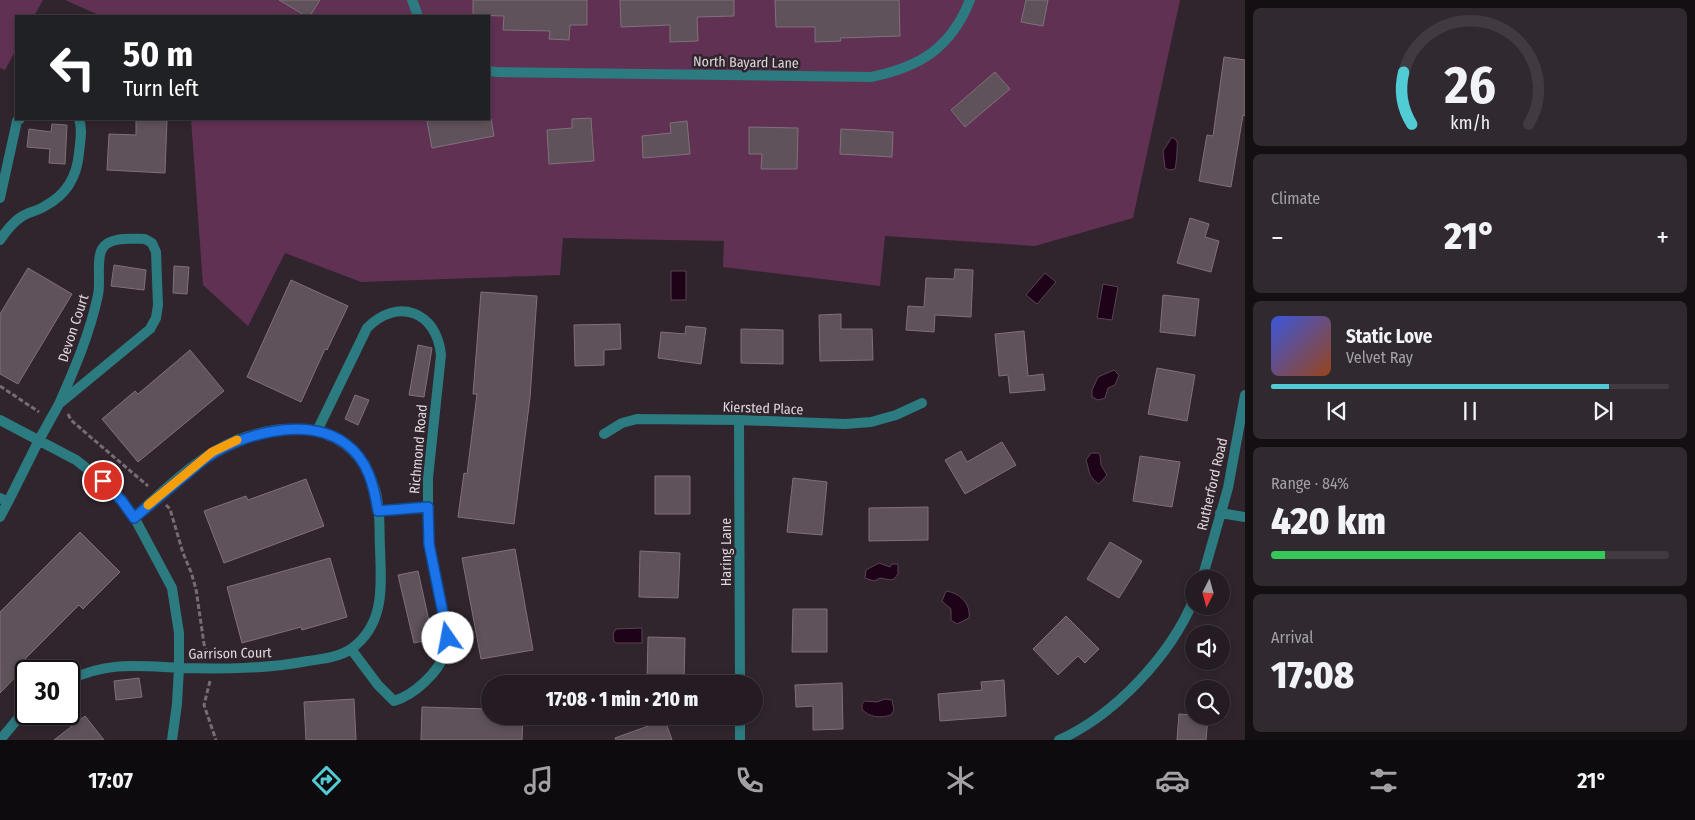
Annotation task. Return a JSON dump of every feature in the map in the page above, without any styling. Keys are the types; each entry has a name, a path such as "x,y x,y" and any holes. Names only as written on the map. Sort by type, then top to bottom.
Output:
{"street":[{"path":"412,0 418,15"},
{"name":"North Bayard Lane","path":"490,70 497,72 871,77 895,72 916,64 935,51 952,34 964,15 970,0"},
{"path":"0,198 18,120"},
{"path":"0,240 8,228 22,216 46,206 62,194 73,180 79,159 82,127 79,120"},
{"name":"Devon Court","path":"0,517 4,500 59,404 75,368 91,322 98,292 99,257 102,248 108,242 145,239 152,243 156,252 158,305 156,318 150,329 59,404"},
{"name":"Richmond Road","path":"316,431 367,328 377,318 390,312 414,313 426,320 435,330 440,341 441,354 428,478 428,507 429,544 448,638 446,652 440,664 429,678 410,693 394,701 378,685 351,649"},
{"name":"Rutherford Road","path":"1204,570 1228,488 1245,395"},
{"name":"Kiersted Place","path":"604,434 637,418 845,424 871,422 896,415 922,403"},
{"path":"0,420 76,460 103,481 122,501 134,518 172,588 179,633 180,668 172,740"},
{"name":"Haring Lane","path":"739,420 740,675"},
{"name":"Garrison Court","path":"80,674 115,666 256,668 281,666 336,656 351,649 362,639 375,620 382,592 378,511 374,485 358,456 346,444 331,435 316,431 286,430 260,433 236,441 205,458 134,518"},
{"path":"378,511 428,507"},
{"path":"1220,513 1245,517"},
{"path":"1061,740 1107,710 1134,686 1154,664 1175,635 1186,615"},
{"path":"0,740 15,722"},
{"path":"740,725 740,740"}],"shaded area":[{"path":"0,0 43,0 35,15 15,15 15,52 5,70 0,68"},
{"path":"65,0 1180,0 1133,218 1035,246 885,236 880,286 723,267 724,241 563,238 560,275 361,282 285,253 248,326 203,285 191,120 490,120 490,15 99,15"},
{"path":"1172,137 1177,141 1177,155 1175,169 1169,170 1165,168 1163,151"},
{"path":"671,271 686,271 686,300 671,300"},
{"path":"1045,273 1056,282 1037,304 1026,295"},
{"path":"1103,284 1118,287 1112,320 1097,318"},
{"path":"1114,370 1119,375 1115,385 1108,388 1105,398 1098,400 1092,397 1092,390 1098,377"},
{"path":"1091,453 1098,453 1100,455 1101,465 1107,475 1099,484 1091,476 1086,460"},
{"path":"879,563 890,567 892,564 898,564 898,574 891,580 880,578 874,581 865,578 866,570"},
{"path":"946,591 960,596 966,603 969,618 957,624 951,620 951,609 942,601"},
{"path":"642,628 642,643 616,643 614,641 613,634 616,629"},
{"path":"885,699 892,700 894,710 891,715 875,716 868,714 862,709 862,704 865,701 877,702"}],"building":[{"path":"279,0 320,0 311,15 304,15"},
{"path":"473,0 587,0 587,25 570,25 569,40 549,39 550,31 503,30 504,16 473,15"},
{"path":"620,0 734,0 734,16 697,17 698,41 670,42 670,25 621,27"},
{"path":"775,0 899,0 900,36 840,38 841,41 815,42 815,27 776,27"},
{"path":"1026,0 1048,0 1043,26 1021,22"},
{"path":"1224,57 1245,60 1245,116 1243,115 1231,187 1199,181 1207,135 1213,136"},
{"path":"995,72 1010,89 965,127 951,110"},
{"path":"591,118 594,161 549,164 547,130 572,128 572,119"},
{"path":"491,119 494,136 432,148 427,121"},
{"path":"136,120 167,120 165,173 107,170 109,134 136,135"},
{"path":"687,121 690,154 643,158 642,136 671,133 670,123"},
{"path":"52,124 67,125 65,164 49,163 50,149 27,147 29,129 51,132"},
{"path":"749,127 798,128 797,169 761,169 762,154 749,154"},
{"path":"841,129 893,132 892,157 840,154"},
{"path":"1190,218 1209,224 1205,237 1219,241 1211,272 1177,263"},
{"path":"114,265 146,270 144,290 111,286"},
{"path":"174,266 189,267 187,294 173,293"},
{"path":"28,268 72,294 18,384 0,374 0,314"},
{"path":"955,269 973,270 971,317 935,315 934,332 906,330 908,306 924,307 926,278 954,279"},
{"path":"291,280 348,306 327,350 325,349 301,402 247,377"},
{"path":"481,292 537,296 530,398 514,524 458,517 464,473 467,474 477,394 473,394"},
{"path":"1163,295 1199,299 1195,336 1160,332"},
{"path":"841,314 841,329 872,329 873,360 820,361 819,315"},
{"path":"620,324 621,349 604,350 604,365 575,366 574,325"},
{"path":"686,326 706,328 701,364 658,358 661,332 685,334"},
{"path":"741,329 783,330 783,364 741,363"},
{"path":"1024,331 1028,376 1043,374 1045,390 1010,393 1008,375 999,376 995,334"},
{"path":"418,345 432,348 424,397 409,395"},
{"path":"190,350 224,391 138,462 102,419 135,391 138,394"},
{"path":"1157,368 1195,375 1187,421 1148,414"},
{"path":"355,395 369,400 358,425 345,419"},
{"path":"1002,442 1016,465 965,494 945,460 961,451 967,462"},
{"path":"1140,456 1180,462 1172,507 1133,501"},
{"path":"655,476 690,476 690,514 655,514"},
{"path":"793,478 827,482 822,535 787,532"},
{"path":"306,479 324,526 224,563 204,511 246,496 248,500"},
{"path":"928,507 928,540 869,541 869,508"},
{"path":"80,532 120,572 83,609 79,605 24,660 15,660 15,677 0,693 0,612"},
{"path":"1110,542 1142,561 1119,598 1087,579"},
{"path":"515,549 533,650 481,659 462,558"},
{"path":"640,551 680,553 678,598 639,597"},
{"path":"330,558 347,617 302,630 301,627 242,643 227,587"},
{"path":"418,571 433,639 414,643 398,575"},
{"path":"793,609 827,609 827,652 792,652"},
{"path":"1066,616 1099,649 1085,663 1078,656 1058,675 1033,649"},
{"path":"648,637 685,638 684,675 647,675"},
{"path":"139,678 142,697 116,700 114,681"},
{"path":"1004,680 1006,716 940,721 938,694 982,690 981,682"},
{"path":"842,683 843,729 813,730 813,706 796,707 795,685"},
{"path":"354,699 356,740 306,740 304,702"},
{"path":"422,707 481,709 481,725 523,725 522,740 421,740"},
{"path":"1179,714 1185,714 1185,725 1207,725 1206,740 1177,740"},
{"path":"85,716 104,740 54,740 73,725 80,725 80,720"},
{"path":"651,725 667,725 672,740 616,740 615,738"}],"slow traffic":[{"path":"148,505 212,452 237,440"}],"route":[{"path":"103,481 122,501 134,518 212,452 236,441 260,433 286,430 316,431 331,435 346,444 358,456 367,470 374,485 378,511 428,507 429,544 448,638"}]}
